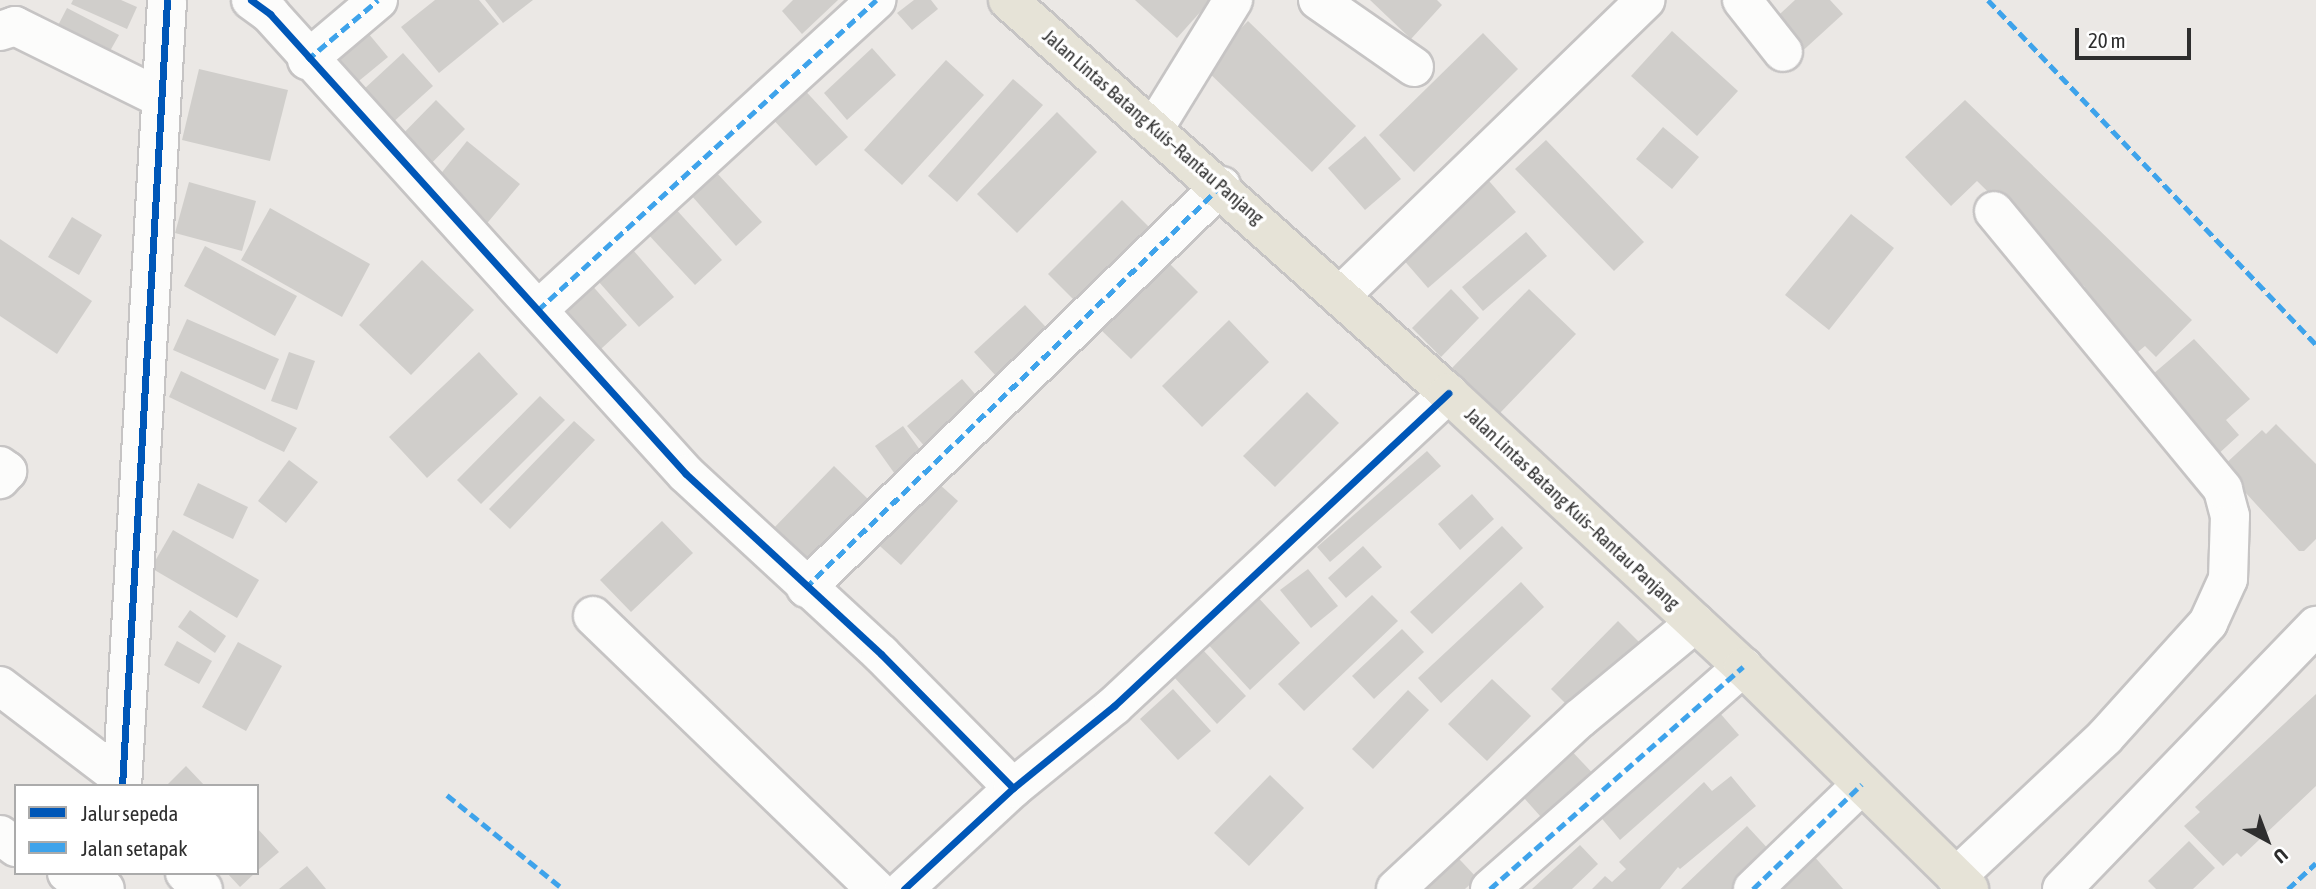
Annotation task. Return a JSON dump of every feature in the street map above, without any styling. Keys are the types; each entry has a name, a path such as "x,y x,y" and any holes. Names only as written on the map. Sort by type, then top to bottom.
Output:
{"main road":[{"name":"Jalan Lintas Batang Kuis–Rantau Panjang","path":"1008,0 1155,127 1448,393 1743,667 1963,883"}],"street":[{"path":"122,782 167,0"},
{"path":"251,0 270,15 307,60 686,474 806,589 881,654 1013,788"},
{"path":"307,60 378,0"},
{"path":"538,310 876,0"},
{"path":"1155,127 1233,0"},
{"path":"1318,0 1414,67"},
{"path":"1341,295 1645,0"},
{"path":"1742,0 1783,52"},
{"path":"0,31 15,26 162,97"},
{"path":"806,589 1221,186"},
{"path":"1963,883 2105,737 2208,623 2228,579 2230,516 2222,489 1994,211"},
{"path":"904,889 1013,788 1114,706 1448,393"},
{"path":"0,466 7,471 0,479"},
{"path":"593,616 876,889"},
{"path":"1396,889 1579,719 1695,622"},
{"path":"2062,889 2316,626"},
{"path":"1490,889 1743,667"},
{"path":"0,686 122,782"},
{"path":"1753,889 1862,784"},
{"path":"72,875 105,889"},
{"path":"186,875 204,889"}],"building":[{"path":"73,0 121,0 137,7 127,29 71,4"},
{"path":"435,0 479,0 499,24 439,73 401,27"},
{"path":"485,0 533,0 503,23"},
{"path":"793,0 838,0 802,34 782,11"},
{"path":"914,0 931,0 938,9 912,30 897,13"},
{"path":"1135,0 1211,0 1177,38"},
{"path":"1370,0 1437,0 1442,5 1411,39"},
{"path":"1795,0 1830,0 1843,14 1797,56 1768,25"},
{"path":"67,8 119,35 101,67 50,41"},
{"path":"1248,21 1356,126 1312,172 1203,67"},
{"path":"1672,31 1738,91 1697,136 1631,76"},
{"path":"368,33 388,57 343,94 324,71"},
{"path":"1483,33 1518,69 1414,172 1379,135"},
{"path":"872,48 896,75 847,120 824,93"},
{"path":"403,53 433,86 380,134 350,102"},
{"path":"946,60 984,95 902,185 864,150"},
{"path":"199,69 288,90 270,161 182,140"},
{"path":"1013,79 1043,105 957,202 928,176"},
{"path":"800,85 848,137 816,166 769,115"},
{"path":"436,100 465,129 419,176 390,147"},
{"path":"1965,100 2192,320 2156,357 2145,346 2127,361 2073,296 2085,287 1977,181 1951,206 1905,157"},
{"path":"1057,112 1097,152 1017,233 977,194"},
{"path":"1663,127 1699,157 1672,189 1636,159"},
{"path":"1365,136 1401,179 1365,210 1328,168"},
{"path":"1546,140 1644,242 1614,271 1515,169"},
{"path":"467,141 520,184 483,228 431,186"},
{"path":"716,172 762,222 736,246 691,195"},
{"path":"1483,174 1516,212 1428,288 1395,250"},
{"path":"189,182 256,201 242,251 175,233"},
{"path":"1122,200 1161,239 1087,313 1048,274"},
{"path":"674,207 722,260 695,285 646,232"},
{"path":"270,208 370,264 342,317 241,260"},
{"path":"1851,214 1894,248 1829,330 1785,295"},
{"path":"72,217 102,235 79,275 48,257"},
{"path":"1526,232 1547,256 1483,311 1462,287"},
{"path":"0,239 92,301 57,354 0,316"},
{"path":"205,246 297,296 275,336 184,286"},
{"path":"633,250 674,297 639,327 598,281"},
{"path":"1165,259 1198,292 1131,359 1098,327"},
{"path":"422,260 474,310 411,375 359,325"},
{"path":"582,274 627,325 589,360 543,310"},
{"path":"1451,289 1479,318 1441,357 1412,328"},
{"path":"1529,289 1576,334 1499,414 1452,368"},
{"path":"1025,305 1058,340 1007,388 974,352"},
{"path":"187,319 279,359 265,390 173,350"},
{"path":"1229,320 1269,362 1202,427 1162,386"},
{"path":"2194,339 2250,399 2226,420 2239,435 2215,457 2146,380"},
{"path":"289,352 315,361 297,410 271,401"},
{"path":"479,352 518,394 427,478 389,437"},
{"path":"181,371 297,428 284,452 169,397"},
{"path":"962,379 988,409 933,456 907,426"},
{"path":"1307,392 1339,423 1275,487 1243,456"},
{"path":"540,396 565,420 481,504 457,480"},
{"path":"574,421 595,440 510,529 489,509"},
{"path":"2276,424 2316,464 2316,539 2304,551 2299,551 2222,467 2262,430 2266,434"},
{"path":"903,426 925,457 897,477 875,446"},
{"path":"1427,451 1441,466 1330,562 1317,547"},
{"path":"289,460 318,482 286,523 258,501"},
{"path":"834,466 872,503 806,569 769,533"},
{"path":"929,475 958,501 901,565 872,539"},
{"path":"198,483 248,507 233,539 183,515"},
{"path":"1472,494 1494,519 1460,550 1438,524"},
{"path":"662,521 693,553 631,612 600,580"},
{"path":"1502,526 1523,548 1432,634 1410,612"},
{"path":"173,530 259,580 237,618 151,568"},
{"path":"1363,546 1382,567 1346,598 1328,578"},
{"path":"1308,569 1338,606 1311,628 1280,590"},
{"path":"1521,582 1544,607 1441,703 1418,678"},
{"path":"1255,594 1300,643 1250,690 1205,641"},
{"path":"1372,595 1398,621 1304,711 1278,684"},
{"path":"190,610 226,636 215,653 178,627"},
{"path":"1618,621 1644,647 1577,715 1551,689"},
{"path":"1402,629 1424,652 1374,699 1352,676"},
{"path":"177,641 212,661 199,684 164,665"},
{"path":"238,642 282,666 246,731 202,707"},
{"path":"1203,650 1246,696 1217,724 1174,677"},
{"path":"1492,679 1531,716 1487,761 1448,724"},
{"path":"1173,689 1211,731 1178,760 1140,719"},
{"path":"1408,690 1429,710 1373,769 1352,749"},
{"path":"2316,694 2316,786 2241,857 2237,853 2223,866 2184,826 2200,812 2195,807"},
{"path":"1719,712 1739,735 1620,840 1598,814"},
{"path":"1566,745 1599,780 1549,826 1517,790"},
{"path":"186,766 203,784 168,784"},
{"path":"1270,775 1304,808 1249,866 1214,833"},
{"path":"1731,776 1756,806 1680,869 1678,867 1660,889 1592,889 1605,876 1612,882 1626,869 1619,862 1704,782 1712,791"},
{"path":"1747,826 1772,853 1735,889 1681,889"},
{"path":"259,830 279,852 259,869"},
{"path":"2189,841 2215,868 2193,889 2156,889 2148,881"},
{"path":"1446,845 1477,878 1465,889 1401,889"},
{"path":"1580,845 1598,864 1572,889 1532,889"},
{"path":"1813,855 1843,889 1773,889"},
{"path":"307,866 326,889 279,889"},
{"path":"229,875 253,875 240,887"}],"marked path":[{"path":"307,60 378,0"},
{"path":"538,310 876,0"},
{"path":"1988,0 2316,344"},
{"path":"805,588 1221,186"},
{"path":"1490,889 1743,667"},
{"path":"1753,889 1862,784"},
{"path":"447,795 563,889"},
{"path":"2288,889 2316,863"}],"cycle path":[{"path":"122,784 167,0"},
{"path":"251,0 270,14 686,474 881,654 1013,788"},
{"path":"904,889 1013,788 1114,706 1448,393"}]}
